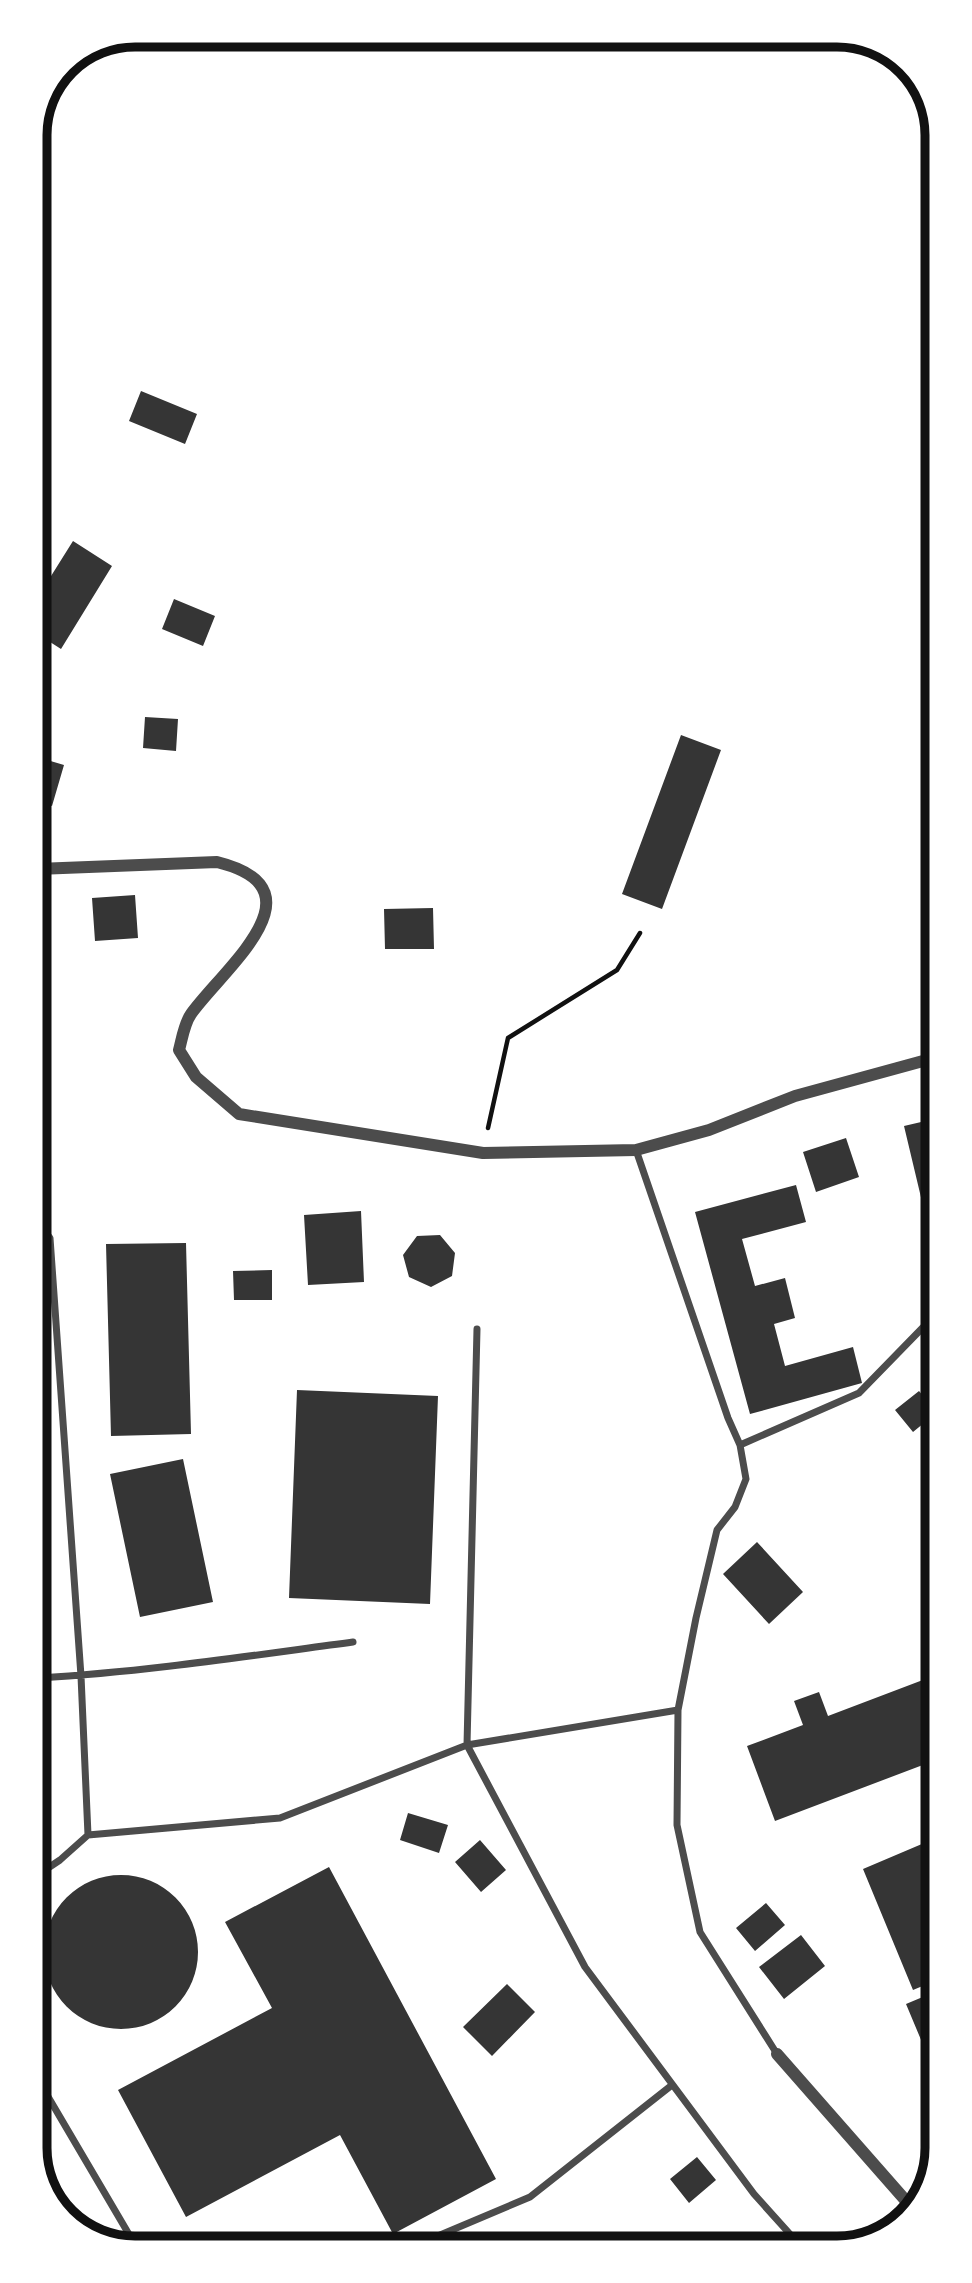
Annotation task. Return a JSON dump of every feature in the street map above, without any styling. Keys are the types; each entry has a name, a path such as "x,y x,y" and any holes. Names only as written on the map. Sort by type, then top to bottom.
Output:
{"street":[{"path":"47,869 217,862 237,867 255,877 266,893 266,913 250,944 189,1017 179,1050 197,1077 239,1114 484,1153 636,1150 709,1130 795,1096 925,1060"},
{"path":"636,1150 728,1418 740,1445 746,1479 735,1507 717,1530 678,1710 677,1825 700,1932 777,2054 907,2202"},
{"path":"47,1234 50,1238 81,1676 88,1835"},
{"path":"740,1445 859,1393 925,1325"},
{"path":"477,1328 467,1745 585,1967 754,2194 792,2236"},
{"path":"47,1678 81,1676 352,1642"},
{"path":"47,1869 88,1835 280,1818 467,1745 678,1710"},
{"path":"438,2236 530,2197 672,2085"},
{"path":"47,2095 130,2236"}],"path":[{"path":"484,1153 495,1088 508,1038 617,970 640,933"}],"building":[{"path":"141,391 197,414 185,444 129,421"},
{"path":"73,541 112,566 61,649 47,640 47,582"},
{"path":"174,599 215,616 203,646 162,629"},
{"path":"145,717 178,719 176,751 143,748"},
{"path":"681,735 721,750 662,909 622,894"},
{"path":"47,760 64,765 52,806 47,804"},
{"path":"135,895 138,938 95,941 92,898"},
{"path":"433,908 434,949 385,949 384,909"},
{"path":"925,1121 925,1214 904,1126"},
{"path":"846,1138 859,1177 816,1192 803,1152"},
{"path":"796,1185 806,1222 742,1239 755,1286 785,1278 795,1318 774,1324 785,1366 853,1347 862,1383 750,1414 695,1212"},
{"path":"361,1211 364,1282 308,1285 304,1215"},
{"path":"440,1235 455,1253 452,1276 431,1287 409,1277 403,1255 417,1236"},
{"path":"186,1243 191,1434 111,1436 106,1244"},
{"path":"272,1270 272,1300 234,1300 233,1271"},
{"path":"297,1390 438,1396 430,1604 289,1598"},
{"path":"919,1391 925,1398 925,1422 913,1432 895,1410"},
{"path":"183,1459 213,1602 140,1617 110,1474"},
{"path":"757,1542 803,1592 769,1624 723,1574"},
{"path":"925,1679 925,1764 775,1821 747,1746 803,1725 794,1701 819,1692 828,1716"},
{"path":"408,1813 448,1825 439,1853 400,1840"},
{"path":"480,1840 506,1870 481,1892 455,1862"},
{"path":"925,1843 925,1985 913,1990 863,1869"},
{"path":"329,1867 496,2179 393,2234 340,2135 186,2217 118,2090 272,2008 225,1922"},
{"path":"106,1877 136,1877 164,1888 185,1909 196,1937 196,1967 185,1995 164,2016 136,2027 106,2027 78,2016 57,1995 47,1970 47,1934 57,1909 78,1888"},
{"path":"766,1903 785,1925 755,1951 736,1928"},
{"path":"801,1935 825,1966 784,1999 759,1967"},
{"path":"507,1984 535,2012 492,2056 463,2027"},
{"path":"925,1996 925,2049 906,2004"},
{"path":"697,2157 716,2180 689,2203 670,2179"}]}
